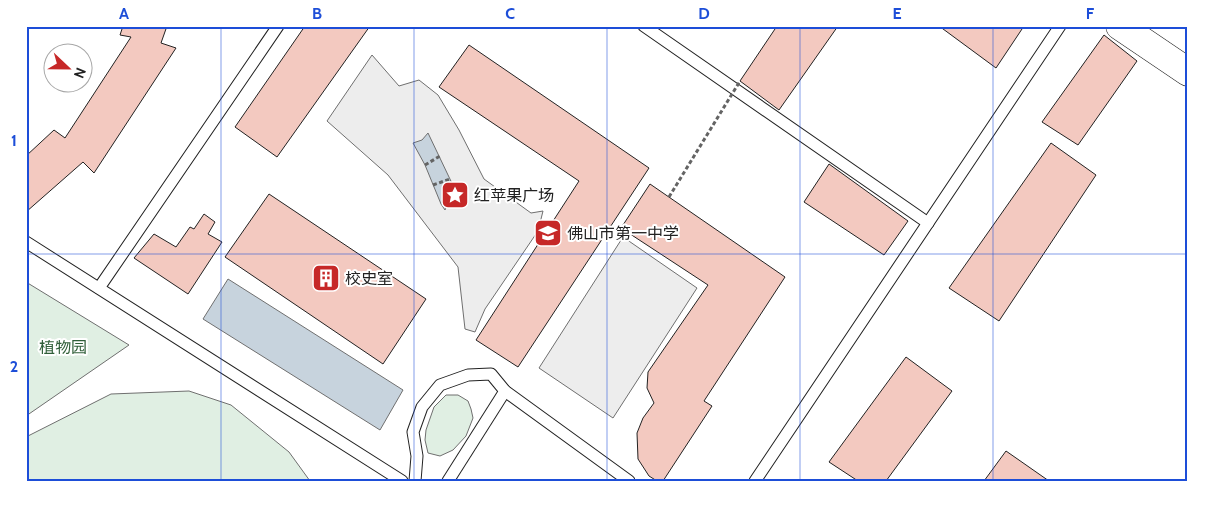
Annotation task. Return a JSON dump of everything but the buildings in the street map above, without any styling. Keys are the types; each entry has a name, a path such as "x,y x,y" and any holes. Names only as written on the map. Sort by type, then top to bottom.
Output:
{"street":[{"path":"1120,26 1188,72"}],"lane":[{"path":"99,288 278,26"},
{"path":"644,26 928,223"},
{"path":"754,481 1060,26"},
{"path":"26,242 402,481"},
{"path":"415,481 416,456 414,432 422,407 440,385 468,375 491,374 505,391 629,481"},
{"path":"448,481 505,391"}],"path":[{"path":"669,197 740,81"},
{"path":"425,164 440,156"},
{"path":"433,185 450,179"}],"green space":[{"name":"植物园","path":"26,282 129,345 26,416"},
{"path":"189,391 231,405 289,452 310,481 26,481 26,437 111,394"},
{"path":"446,395 458,395 468,401 473,418 466,436 453,450 440,456 428,453 425,440 426,430 434,407"}],"shaded area":[{"name":"红苹果广场","path":"372,55 399,86 419,80 438,95 459,130 484,179 531,213 543,211 538,231 485,309 475,332 465,329 458,267 388,175 327,121"},
{"path":"428,133 459,198 448,202 445,210 413,143 422,140"},
{"path":"623,237 697,288 613,418 539,368"},
{"path":"228,279 403,390 380,430 203,319"}],"place":[{"name":"红苹果广场","path":"455,195"},
{"name":"佛山市第一中学","path":"548,233"},
{"name":"校史室","path":"326,278"}]}
